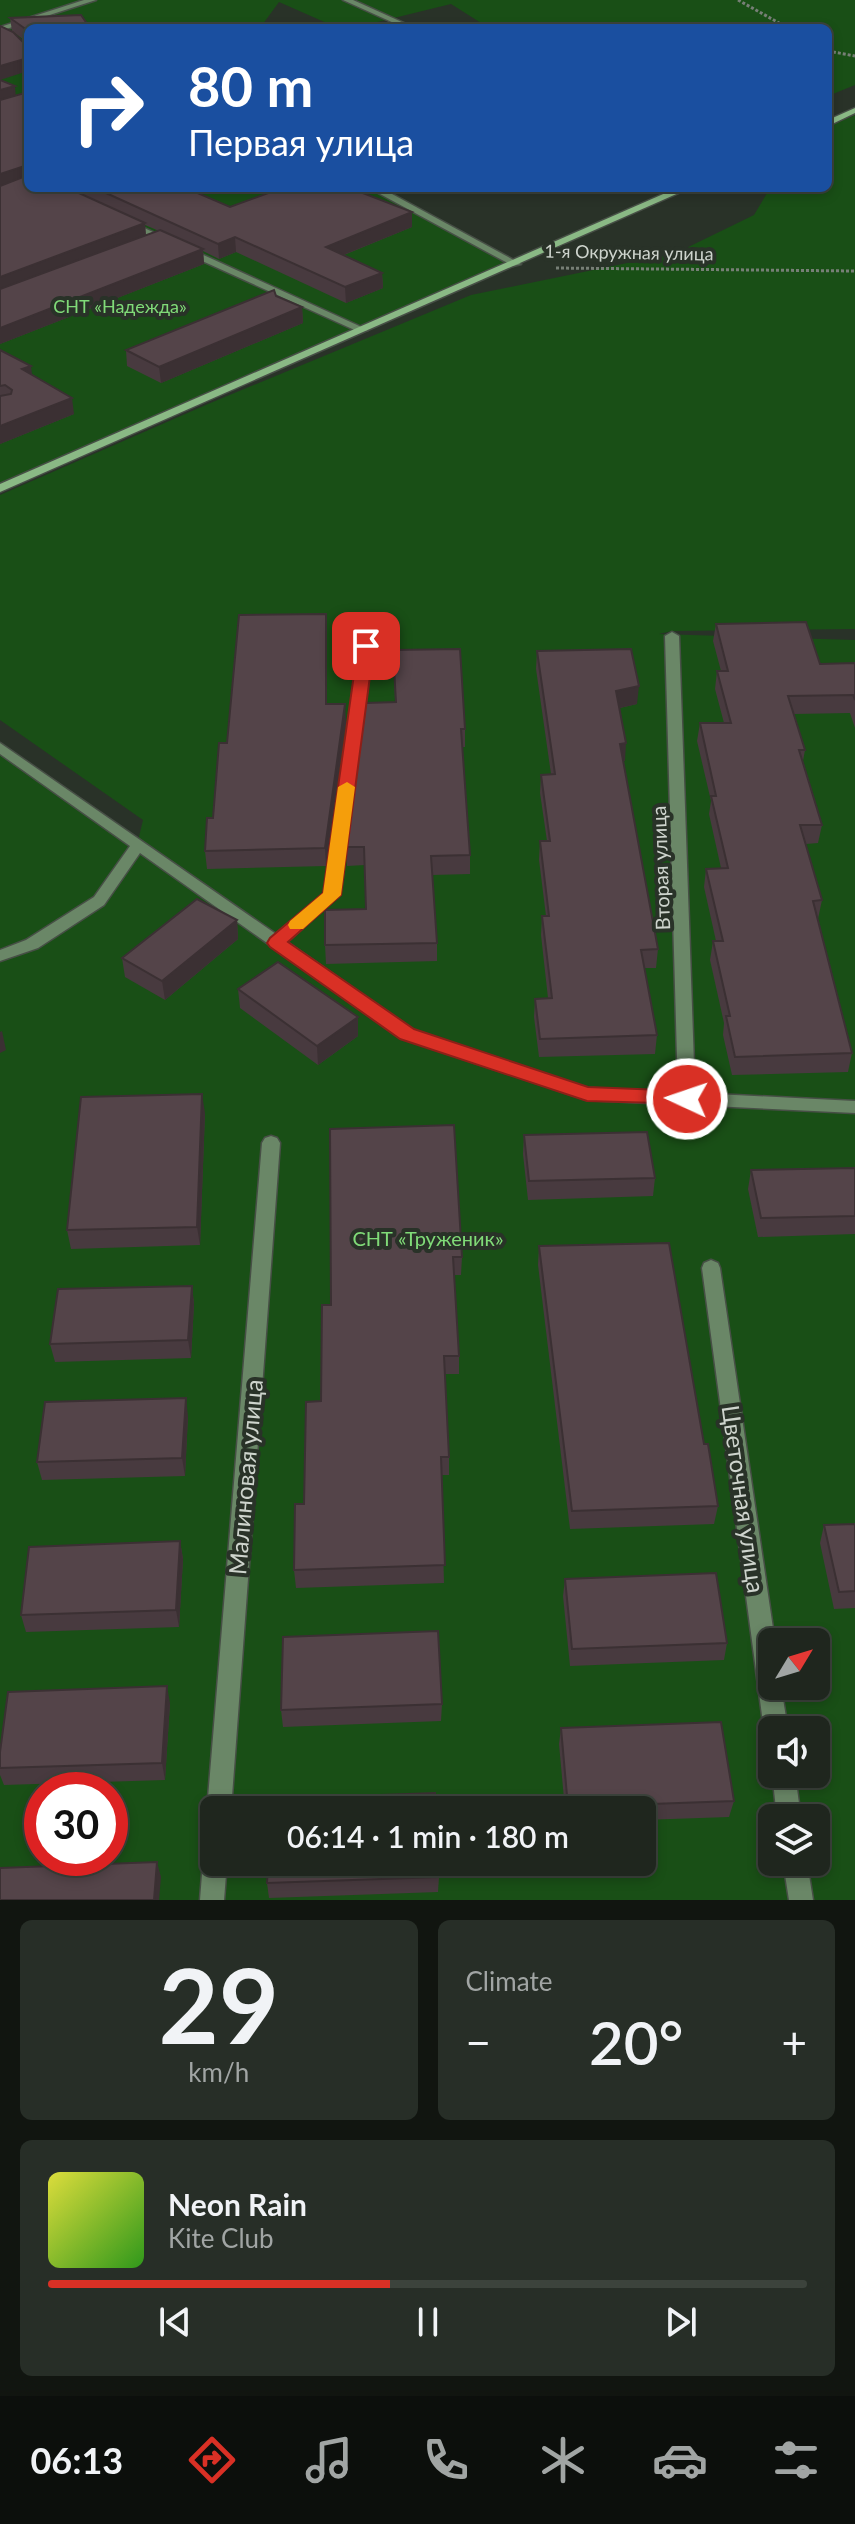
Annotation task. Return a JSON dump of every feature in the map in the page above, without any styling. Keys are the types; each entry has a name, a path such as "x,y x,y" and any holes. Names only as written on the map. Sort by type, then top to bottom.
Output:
{"street":[{"path":"0,30 92,0"},
{"path":"347,0 402,24"},
{"path":"0,30 10,36"},
{"path":"832,121 855,110"},
{"name":"1-я Окружная улица","path":"381,192 516,264"},
{"path":"0,488 676,192"},
{"path":"120,220 363,330"},
{"path":"147,245 161,239"},
{"name":"Вторая улица","path":"672,636 687,1099"},
{"path":"276,943 332,895 366,646"},
{"path":"0,747 407,1034 587,1094 855,1107"},
{"path":"0,956 32,944 99,901 137,846"},
{"name":"Малиновая улица","path":"220,1796 271,1143"},
{"name":"Цветочная улица","path":"711,1268 774,1716"},
{"path":"212,1900 214,1876"},
{"path":"797,1876 801,1900"}],"path":[{"path":"738,0 781,24"},
{"path":"832,54 855,56"},
{"name":"1-я Окружная улица","path":"516,264 578,270 855,271"}],"green space":[{"name":"СНТ «Надежда»","path":"0,0 855,0 855,85 832,94 832,24 483,24 451,4 369,24 329,24 279,2 263,24 24,24 24,192 383,192 516,264 0,488"},
{"name":"СНТ «Труженик»","path":"855,115 855,629 672,631 659,634 855,640 855,1900 0,1900 0,754 137,845 143,820 0,720 0,495 208,404 471,295 676,253 754,215 768,192 832,192 832,125"}],"building":[{"path":"81,15 87,24 24,24 24,28 10,18"},
{"path":"0,26 13,32 24,43 24,59 0,66"},
{"path":"0,80 15,86 0,90"},
{"path":"24,93 24,166 0,174 0,100"},
{"path":"24,177 24,192 77,192 145,223 0,277 0,186"},
{"path":"104,192 195,192 230,207 271,192 360,192 412,212 326,247 382,273 345,287 235,237 218,244"},
{"path":"160,230 203,249 0,328 0,289"},
{"path":"274,290 276,296 302,307 159,367 126,350"},
{"path":"0,350 31,366 22,369 72,398 0,426 0,396 11,394 12,390 5,385 0,386"},
{"path":"326,614 326,704 345,704 325,848 205,851 207,818 213,818 219,743 227,743 239,615"},
{"path":"806,622 820,664 855,663 855,700 853,695 788,696 805,750 799,750 822,825 800,825 822,900 813,901 852,1053 735,1057 726,1016 730,1016 713,941 723,941 706,869 728,868 711,796 716,796 700,723 731,723 717,671 728,671 716,624"},
{"path":"460,649 465,729 461,729 470,855 431,856 437,943 325,945 325,910 366,909 364,847 346,847 366,703 396,702 393,650"},
{"path":"631,649 639,686 616,691 626,743 620,744 658,949 641,950 657,1035 540,1039 535,999 552,998 542,916 549,916 540,841 550,841 541,775 555,774 537,651"},
{"path":"197,899 237,920 162,981 122,958"},
{"path":"278,962 358,1017 317,1046 238,989"},
{"path":"202,1094 197,1227 67,1230 81,1097"},
{"path":"454,1125 462,1257 453,1257 459,1356 444,1356 449,1457 441,1457 445,1565 294,1570 295,1504 304,1504 306,1402 321,1401 322,1305 331,1305 330,1129"},
{"path":"647,1132 655,1178 529,1181 524,1135"},
{"path":"855,1168 855,1216 761,1218 751,1170"},
{"path":"669,1243 704,1444 708,1444 718,1506 572,1511 539,1246"},
{"path":"192,1286 188,1340 50,1344 58,1289"},
{"path":"186,1398 182,1458 37,1462 45,1402"},
{"path":"855,1524 855,1591 839,1592 824,1525"},
{"path":"180,1541 176,1610 21,1615 29,1547"},
{"path":"716,1573 727,1643 572,1649 565,1579"},
{"path":"438,1631 442,1704 281,1710 283,1637"},
{"path":"167,1686 162,1763 0,1768 8,1692"},
{"path":"721,1722 734,1801 656,1804 656,1796 567,1796 561,1728"},
{"path":"435,1793 435,1796 352,1796"},
{"path":"157,1862 154,1900 0,1900 0,1868 24,1867 24,1876 128,1876 128,1863"},
{"path":"267,1876 439,1877 267,1883"}],"slow traffic":[{"path":"297,925 332,895 347,787"}],"route":[{"path":"366,646 332,895 276,943 407,1034 587,1094 687,1099"}]}
